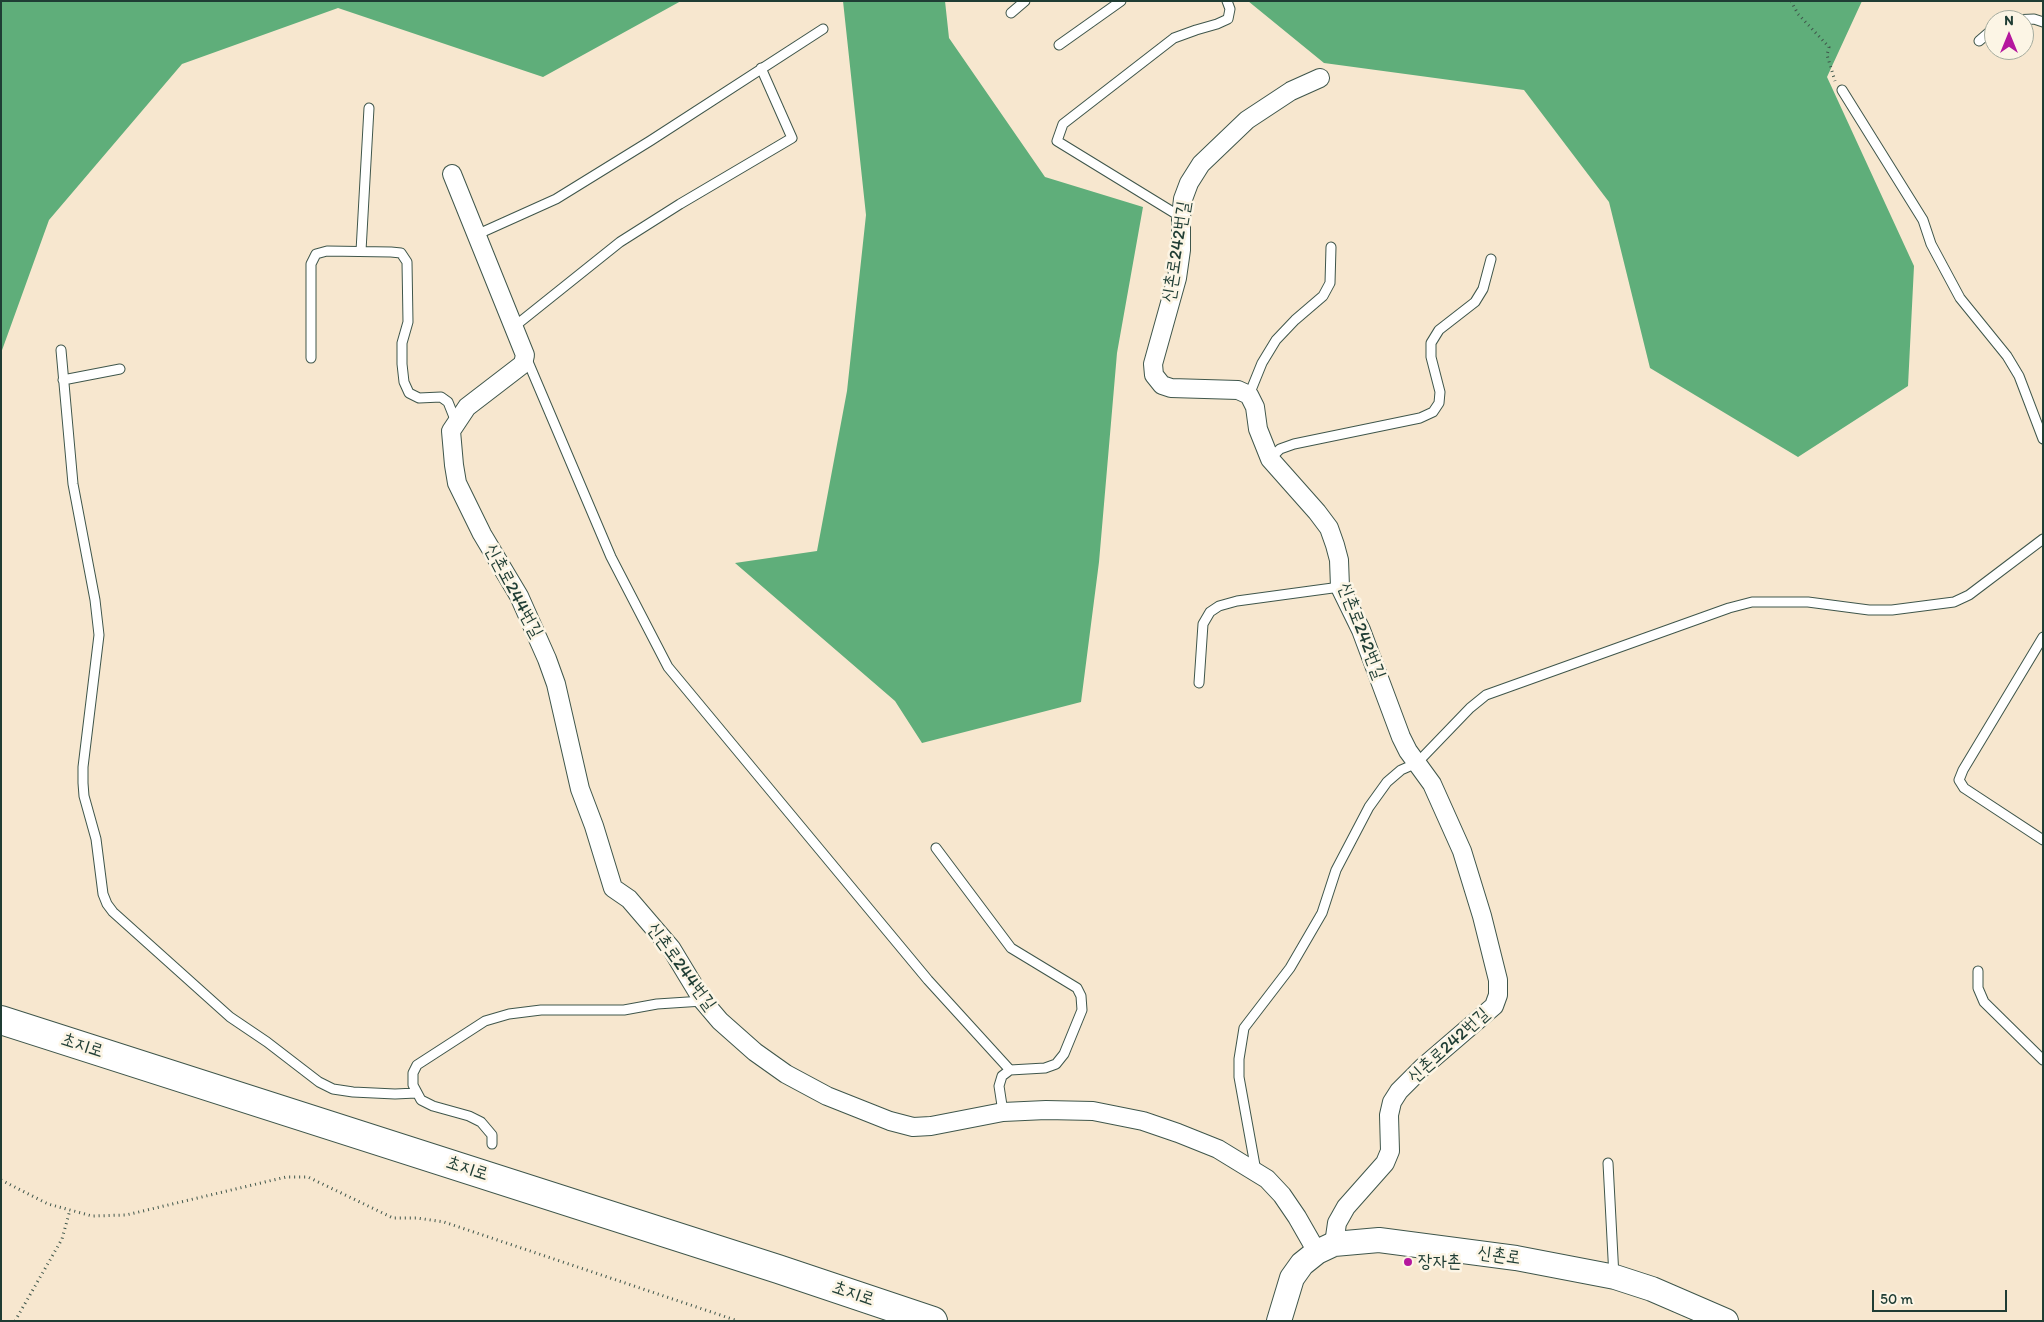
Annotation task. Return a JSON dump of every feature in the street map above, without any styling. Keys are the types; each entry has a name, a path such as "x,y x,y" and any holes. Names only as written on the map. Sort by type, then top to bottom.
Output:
{"main road":[{"name":"초지로","path":"1,1020 768,1266 933,1321"}],"street":[{"name":"신촌로242번길","path":"1320,78 1292,91 1247,120 1201,164 1189,183 1183,199 1181,250 1177,278 1153,364 1154,375 1162,385 1171,388 1238,390 1249,395 1255,407 1258,429 1270,459 1329,528 1339,560 1340,587 1361,630 1401,737 1408,751 1432,784 1462,851 1482,916 1498,980 1498,994 1494,1006 1422,1067 1392,1102 1389,1115 1390,1151 1385,1163 1346,1207 1325,1248"},
{"path":"452,174 515,326 525,355 522,364 467,407 456,422"},
{"name":"신촌로244번길","path":"456,422 451,431 457,483 482,534 519,596 547,659 556,684 580,789 614,888 629,899 670,948 704,1001 720,1021 755,1052 806,1086 890,1122 913,1127 932,1126 1003,1112 1046,1110 1093,1111 1111,1113 1178,1133 1218,1149 1267,1179 1325,1248"},
{"name":"신촌로","path":"1325,1248 1379,1240 1571,1267 1614,1277 1652,1289 1726,1321"},
{"path":"1280,1321 1292,1278 1302,1264 1325,1248"}],"lane":[{"path":"1010,13 1025,1"},
{"path":"1060,44 1121,1"},
{"path":"1181,217 1057,141 1063,124 1174,38 1228,19 1230,8 1227,1"},
{"path":"476,235 556,198 650,141 823,29"},
{"path":"1979,41 1984,37"},
{"path":"515,326 620,242 792,138 761,68"},
{"path":"1842,90 1923,220 1931,244 1960,298 2006,356 2019,376 2043,439"},
{"path":"361,251 369,108"},
{"path":"1249,395 1262,363 1276,340 1295,320 1323,296 1330,283 1331,246"},
{"path":"311,358 311,264 316,254 327,251 401,253 407,262 408,322 402,344 404,382 409,393 419,398 441,397 448,402 456,422"},
{"path":"1270,459 1280,449 1294,444 1420,418 1433,412 1438,403 1440,392 1431,357 1431,344 1438,330 1475,302 1483,290 1491,259"},
{"path":"61,350 74,484 95,600 98,635 83,767 84,796 96,839 103,894 107,904 113,912 224,1012 319,1082 333,1089 353,1092 416,1093"},
{"path":"525,355 611,557 668,667 928,980 1010,1070"},
{"path":"63,380 120,369"},
{"path":"1256,1171 1239,1077 1239,1059 1244,1028 1290,968 1322,913 1336,870 1369,807 1387,782 1401,770 1417,762 1470,708 1486,695 1729,608 1752,602 1808,602 1870,610 1892,610 1954,602 1969,595 2043,539"},
{"path":"1199,683 1203,624 1210,612 1219,606 1237,601 1340,587"},
{"path":"2043,637 1963,770 1960,780 1964,788 2043,840"},
{"path":"936,848 1011,948 1077,988 1081,996 1082,1010 1064,1054 1056,1064 1045,1068 1010,1070 1002,1076 999,1086 1003,1112"},
{"path":"1978,971 1978,988 1984,1002 2043,1060"},
{"path":"492,1144 492,1135 481,1122 469,1116 433,1106 421,1100 413,1086 413,1074 417,1065 485,1021 526,1011 604,1012 657,1004 704,1001"},
{"path":"1608,1163 1614,1277"}],"path":[{"path":"1790,1 1798,14 1829,47 1828,55 1835,81 1842,90"},
{"path":"1,1180 48,1204 92,1216 126,1214 286,1177 308,1177 393,1218 417,1218 444,1222 738,1321"},
{"path":"15,1321 62,1240 70,1210"}],"green space":[{"path":"1,1 681,1 543,77 338,8 182,64 49,220 1,353"},
{"path":"843,1 945,1 949,38 1045,177 1143,207 1117,353 1099,562 1081,702 922,743 895,701 735,563 817,551 847,391 866,215"},
{"path":"1248,1 1862,1 1827,77 1914,266 1908,386 1798,457 1650,368 1609,202 1524,90 1324,63"}],"place":[{"name":"장자촌","path":"1408,1262"}]}
